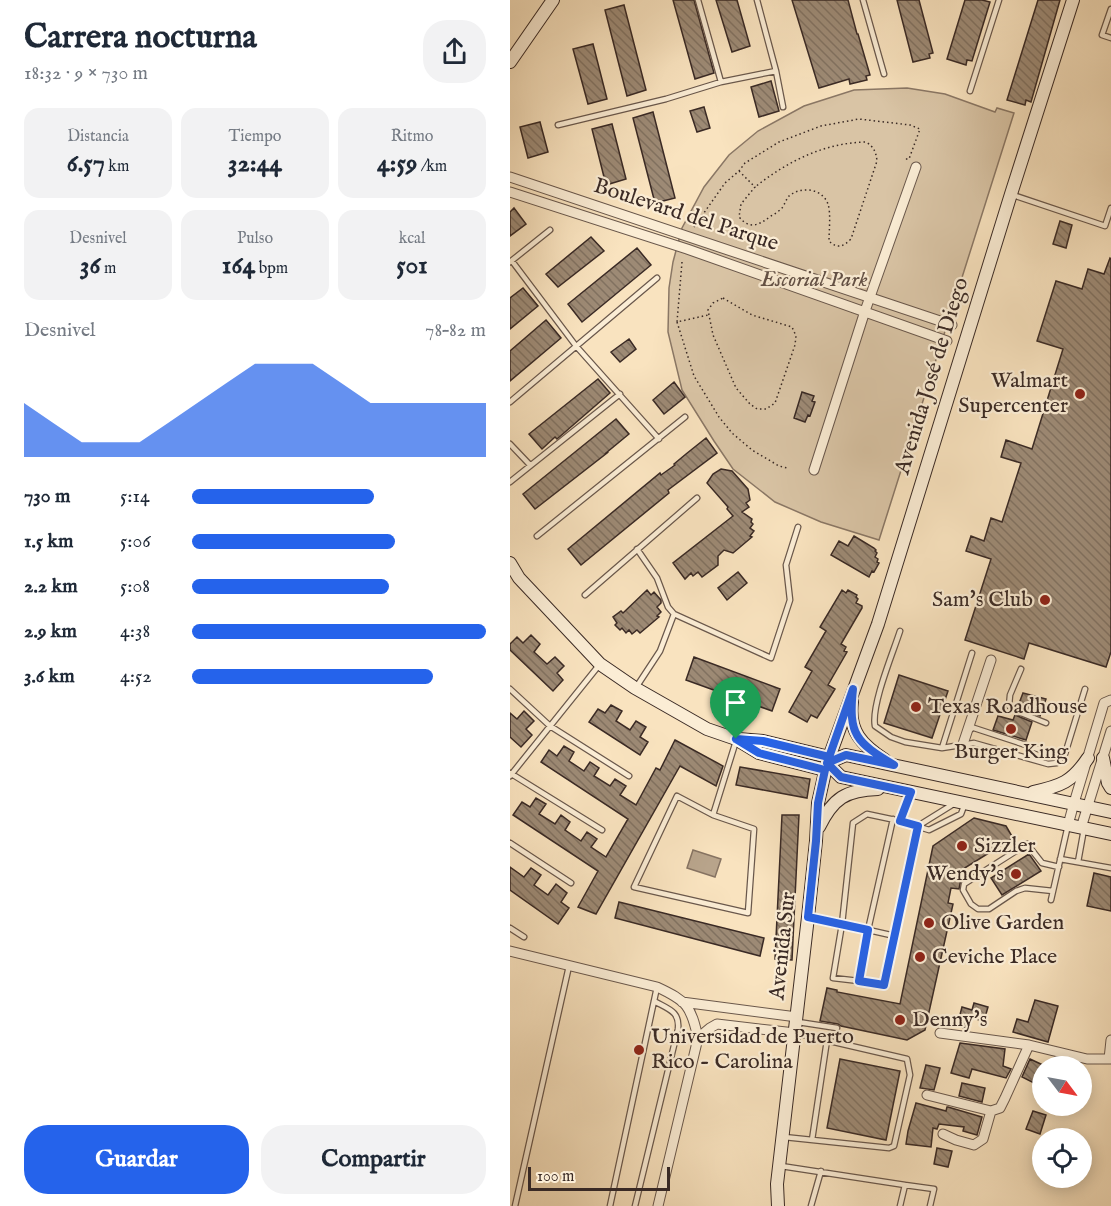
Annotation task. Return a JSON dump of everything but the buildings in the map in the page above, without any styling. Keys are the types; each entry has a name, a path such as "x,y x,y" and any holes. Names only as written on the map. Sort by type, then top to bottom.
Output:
{"street":[{"path":"510,63 553,0"},
{"name":"Avenida José de Diego","path":"827,763 881,613 1073,0"},
{"path":"814,470 870,296 916,167"},
{"name":"Boulevard del Parque","path":"510,177 952,325"},
{"name":"Boulevard del Parque","path":"510,192 687,249 947,341"},
{"path":"510,563 519,578 600,664 635,688 707,729 736,739 763,741 827,763 841,777 1111,834"},
{"path":"965,744 991,660"},
{"path":"853,689 851,710 855,732 870,750 894,765"},
{"path":"1068,825 1104,704 1111,700"},
{"path":"1083,828 1111,731"},
{"path":"827,763 846,755 1111,812"},
{"path":"1028,793 1057,786 1078,772 1088,758"},
{"path":"1103,758 1111,788"},
{"name":"Avenida Sur","path":"778,1206 777,1184 808,917 818,803 827,763"},
{"path":"816,833 826,813 837,800 849,793 898,789"},
{"path":"510,951 657,987 677,996 691,1012 698,1038 658,1206"},
{"path":"682,1002 755,1011 796,1024"},
{"path":"752,1028 755,1011"},
{"path":"698,1038 717,1024 752,1028 796,1024"},
{"path":"940,1033 1029,1045 1088,1059 1110,1059 1111,1040"},
{"path":"927,1095 992,1110 1000,1108 1029,1045"},
{"path":"943,1134 974,1145 983,1139 992,1110"}],"lane":[{"path":"698,0 721,82"},
{"path":"757,0 783,107"},
{"path":"863,0 884,74"},
{"path":"970,91 999,0"},
{"path":"1111,9 1102,35 1111,38"},
{"path":"558,125 666,99 721,82 776,71"},
{"path":"1011,194 1105,226 1111,208"},
{"path":"550,230 511,262 576,346 659,439"},
{"path":"510,402 657,278"},
{"path":"510,482 620,394"},
{"path":"537,536 685,417"},
{"path":"510,444 530,465"},
{"path":"585,595 697,498"},
{"path":"637,549 657,578 668,607 674,614 771,658 790,600 786,565 798,527"},
{"path":"635,688 660,651 674,614"},
{"path":"900,631 876,705 874,718 876,726 891,737 905,742 942,748 974,743 1048,764 1057,763 1065,754 1084,689"},
{"path":"942,748 972,654"},
{"path":"600,664 510,774 602,830"},
{"path":"1021,669 1010,695 1009,706 1046,723"},
{"path":"510,689 550,726 629,776"},
{"path":"965,744 971,727 1038,749"},
{"path":"713,815 736,739"},
{"path":"900,821 911,792"},
{"path":"676,796 713,815 754,829 748,913 634,887 676,796"},
{"path":"961,802 918,826 884,985 833,978 854,823 867,814 893,819 918,826 929,830 961,814 961,802"},
{"path":"859,981 893,819"},
{"path":"1051,900 1068,825"},
{"path":"1078,862 1083,828"},
{"path":"510,843 571,884"},
{"path":"1053,891 1025,888 1016,891 989,909 978,909 971,904 963,890 964,884 1027,844 1042,864 1059,867"},
{"path":"1060,859 1111,868"},
{"path":"808,917 895,936"},
{"path":"510,928 524,937"},
{"path":"515,1206 569,966"},
{"path":"610,1206 657,987"},
{"path":"635,1206 679,1022 676,1014 654,1001"},
{"path":"796,1024 837,1028"},
{"path":"782,1137 889,1148 894,1146 910,1075 908,1059 827,1040 796,1024"},
{"path":"812,1140 827,1040"},
{"path":"779,1166 934,1189 930,1206"},
{"path":"812,1206 821,1171"},
{"path":"900,1206 905,1185"}],"path":[{"path":"689,236 725,183 745,163 779,142 821,126 859,119 910,125 920,129 909,159 904,159"},
{"path":"867,142 876,153 877,160 851,239 840,247 834,246 829,241 828,204 822,196 807,189 796,191 787,198 780,210 764,221 753,226 744,223 739,217 741,204 755,187 773,173 814,152 867,142"},
{"path":"739,171 755,187"},
{"path":"682,262 677,322 694,376 719,417 732,433 752,450 779,466 787,468"},
{"path":"723,298 752,315 792,327 796,336 795,345 775,403 766,409 757,409 736,388 713,335 709,315 708,310 713,303 723,298"},
{"path":"677,322 709,315"}],"green space":[{"name":"Escorial Park","path":"907,88 945,94 995,112 997,108 1014,113 879,540 821,522 775,502 733,469 682,390 668,332 669,288 682,228 704,187 729,155 758,131 804,106 854,90"}],"shaded area":[{"path":"693,850 721,859 715,877 687,868"}],"place":[{"name":"Walmart Supercenter","path":"1080,394"},
{"name":"Sam's Club","path":"1045,600"},
{"name":"Texas Roadhouse","path":"916,707"},
{"name":"Burger King","path":"1011,729"},
{"name":"Sizzler","path":"962,846"},
{"name":"Wendy's","path":"1016,874"},
{"name":"Olive Garden","path":"929,923"},
{"name":"Ceviche Place","path":"920,957"},
{"name":"Denny's","path":"900,1020"},
{"name":"Universidad de Puerto Rico - Carolina","path":"639,1050"}],"route":[{"path":"736,739 759,753 825,770 818,803 808,917 868,930 859,981 884,985 918,826 900,821 911,792 841,777 827,763 853,689 851,710 855,732 870,750 894,765 846,755 827,763 829,757 763,741 736,739"}]}
